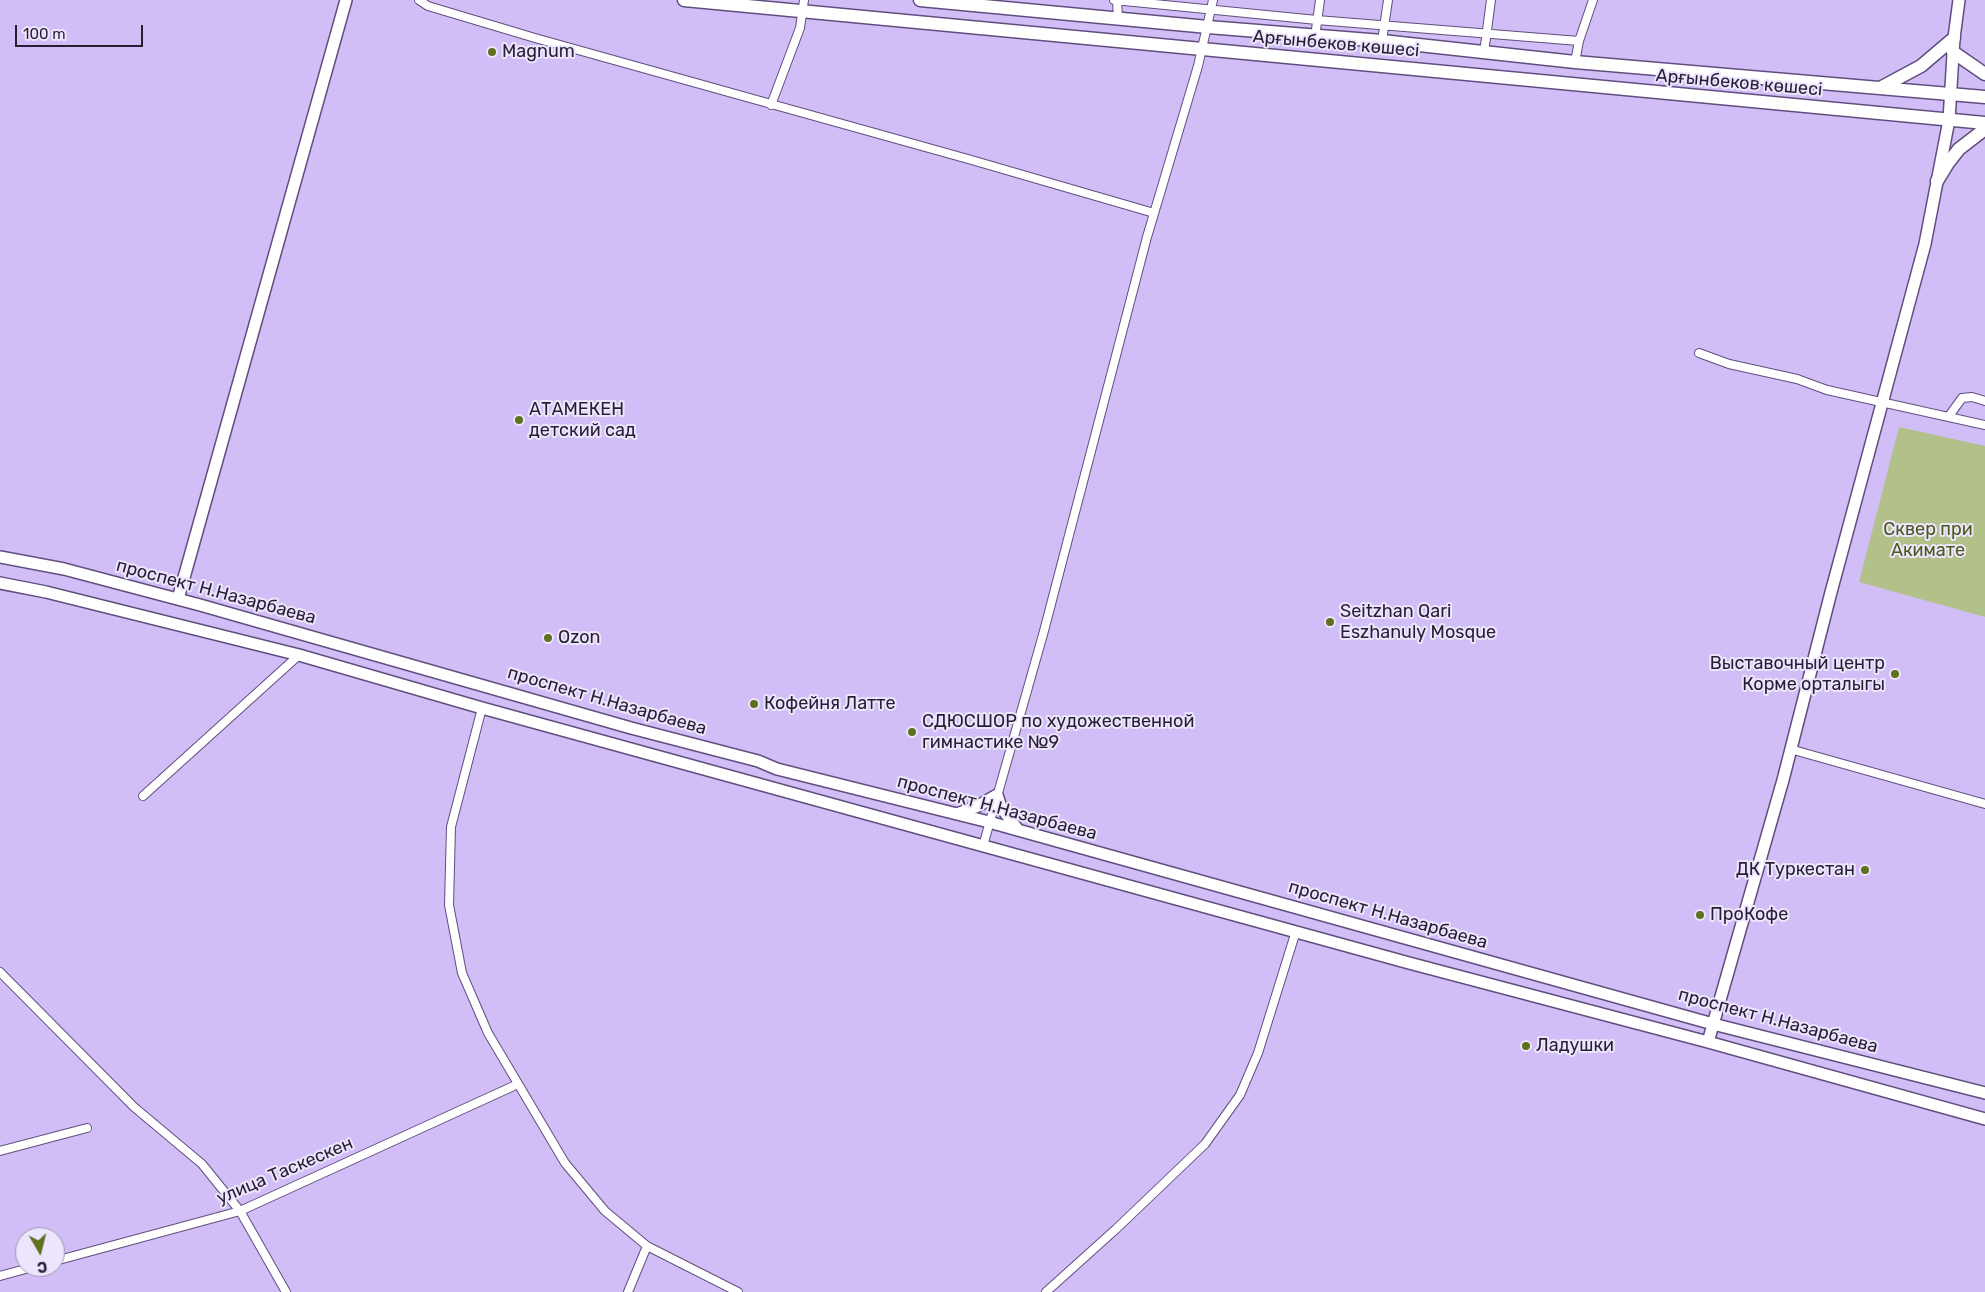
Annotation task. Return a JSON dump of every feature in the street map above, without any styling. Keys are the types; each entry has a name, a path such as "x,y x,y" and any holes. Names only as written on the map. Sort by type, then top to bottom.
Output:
{"main road":[{"path":"178,599 346,0"},
{"name":"Арғынбеков көшесі","path":"684,0 803,6 1202,49 1985,123"},
{"name":"Арғынбеков көшесі","path":"922,0 1315,37 1382,41 1575,62 1985,97"},
{"path":"1708,1042 1790,749 1926,244 1949,120 1954,38 1959,0"},
{"path":"1880,88 1921,66 1954,38"},
{"path":"1954,52 1985,74"},
{"path":"1937,181 1959,149 1985,129"},
{"name":"проспект Н.Назарбаева","path":"0,557 64,569 178,599 624,726 758,761 777,769 989,822 1713,1024 1985,1092"},
{"path":"0,583 46,592 300,655 482,708 983,846 1985,1119"},
{"path":"957,814 978,806 997,795 1001,807 1018,830"}],"street":[{"path":"418,0 428,6 464,17 1154,213"},
{"path":"1118,18 1116,0 1317,20 1578,41"},
{"path":"983,846 1044,631 1154,213 1208,27 1213,0"},
{"path":"1315,37 1320,0"},
{"path":"1382,41 1388,0"},
{"path":"1484,53 1491,0"},
{"path":"1575,62 1578,41 1593,3 1602,0"},
{"path":"771,105 800,28 803,6"},
{"path":"1699,353 1729,364 1797,379 1827,390 1985,425"},
{"path":"1948,416 1962,398 1972,397 1985,401"},
{"path":"143,796 300,655"},
{"path":"482,708 451,827 448,905 462,973 488,1033 566,1163 605,1211 648,1246 738,1292"},
{"path":"1790,749 1985,804"},
{"path":"1046,1292 1116,1229 1205,1144 1240,1095 1258,1053 1296,931"},
{"path":"0,972 134,1107 202,1164 240,1211 286,1292"},
{"name":"улица Таскескен","path":"65,1258 240,1211 518,1084"},
{"path":"0,1151 87,1128"},
{"path":"628,1292 648,1246"},
{"path":"0,1276 15,1272"}],"green space":[{"name":"Сквер при Акимате","path":"1899,427 1985,446 1985,617 1859,582"}],"place":[{"name":"Magnum","path":"492,52"},
{"name":"АТАМЕКЕН детский сад","path":"519,420"},
{"name":"Seitzhan Qari Eszhanuly Mosque","path":"1330,622"},
{"name":"Ozon","path":"548,638"},
{"name":"Выставочный центр Корме орталыгы","path":"1895,674"},
{"name":"Кофейня Латте","path":"754,704"},
{"name":"СДЮСШОР по художественной гимнастике №9","path":"912,732"},
{"name":"ДК Туркестан","path":"1865,870"},
{"name":"ПроКофе","path":"1700,915"},
{"name":"Ладушки","path":"1526,1046"}]}
